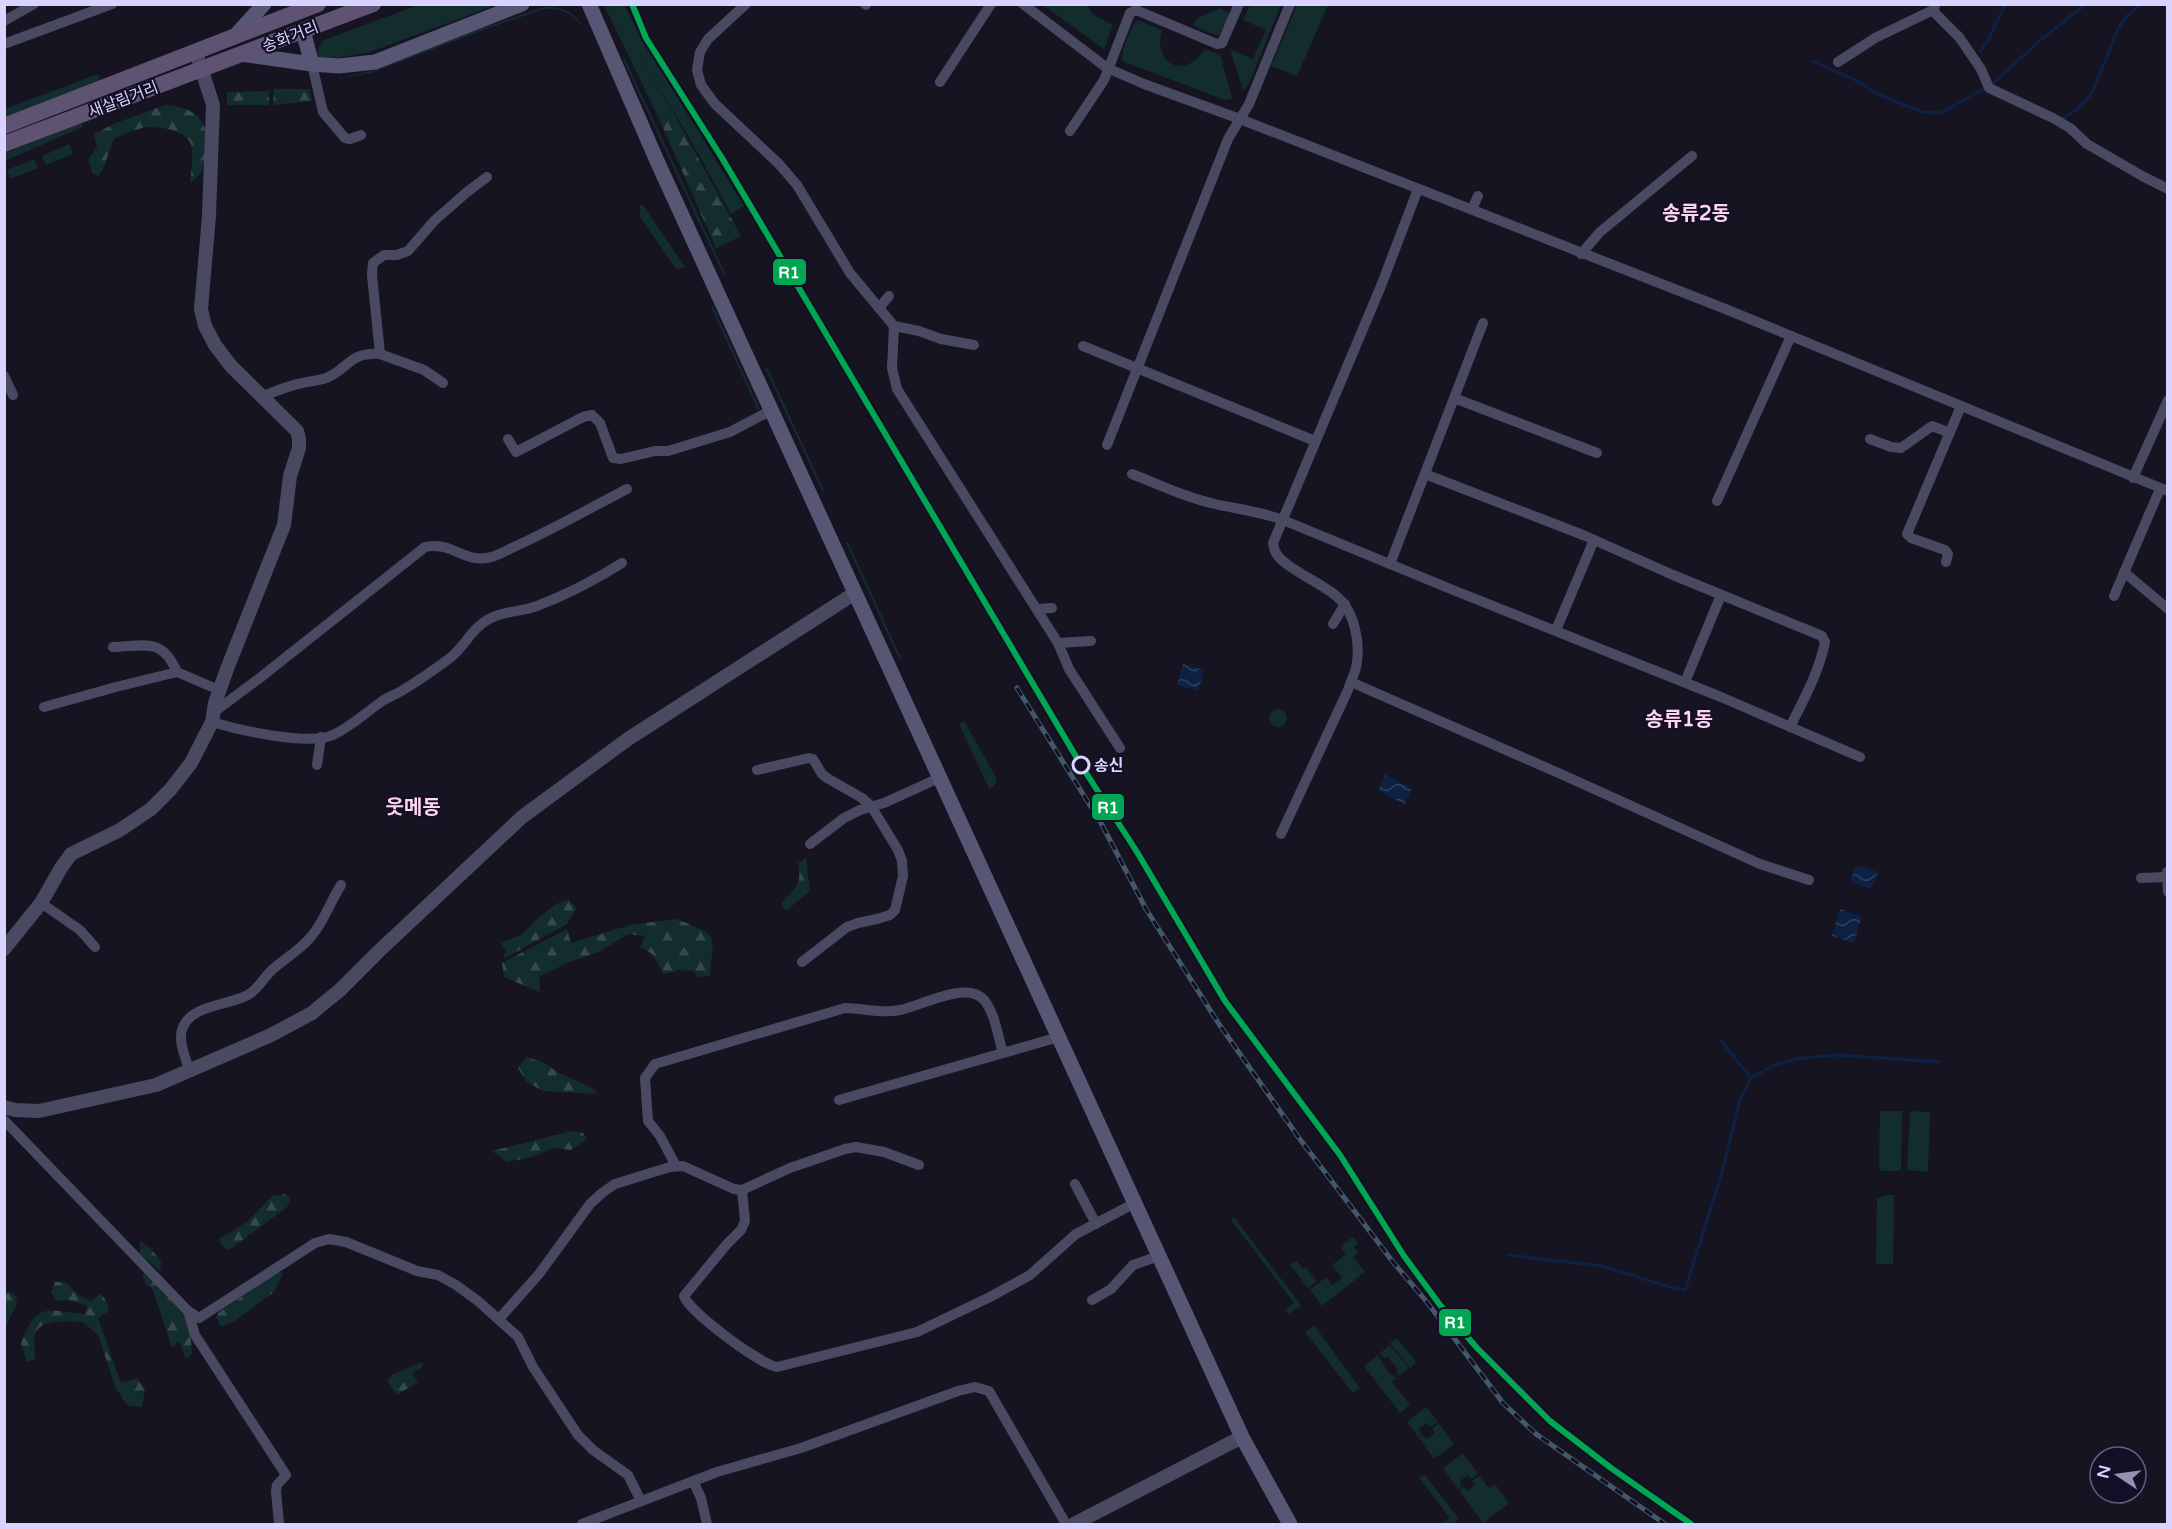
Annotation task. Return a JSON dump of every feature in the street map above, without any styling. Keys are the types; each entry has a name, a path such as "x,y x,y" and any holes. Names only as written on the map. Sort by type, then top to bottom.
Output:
{"main road":[{"path":"235,36 264,4"},
{"name":"송화거리","path":"235,36 291,9 318,4"},
{"name":"송화거리","path":"241,54 373,4"},
{"path":"241,54 339,66 375,62 522,4"},
{"path":"589,4 657,161 1242,1437 1290,1524"},
{"path":"303,31 312,64"},
{"name":"새살림거리","path":"4,126 235,36"},
{"name":"새살림거리","path":"4,144 241,54"}],"street":[{"path":"4,21 34,4"},
{"path":"4,45 112,4"},
{"path":"746,4 708,39 700,52 697,70 701,85 715,104 779,164 797,185 850,273 894,326 974,345"},
{"path":"940,82 991,4"},
{"path":"1023,4 1107,68 1144,84 1472,209 1791,336 2164,490 2114,596"},
{"path":"1070,131 1104,80 1130,13 1136,10 1216,44 1222,43 1239,4"},
{"path":"1107,445 1228,139 1249,104 1290,4"},
{"path":"1838,62 1875,38 1934,7 1981,69 1988,87 2053,118 2070,128 2087,144 2168,189"},
{"path":"4,949 42,903 61,868 71,855 120,830 150,808 170,790 190,763 213,717 219,690 284,525 291,476 299,448 297,431 231,366 215,345 205,326 201,309 209,216 213,105 194,51"},
{"path":"312,64 323,112 345,138 350,140 361,135"},
{"path":"1581,254 1600,232 1692,156"},
{"path":"380,354 372,275 373,263 384,255 397,255 408,250 434,221 466,192 487,177"},
{"path":"1281,834 1351,682 1356,667 1357,644 1354,626 1345,604 1290,566 1274,551 1274,543 1381,286 1418,189"},
{"path":"1472,209 1478,196"},
{"path":"879,308 889,296"},
{"path":"1390,564 1483,323"},
{"path":"894,326 892,368 897,388 1037,609 1058,643 1069,669 1120,748"},
{"path":"1717,501 1791,336"},
{"path":"1083,346 1315,441"},
{"path":"262,397 279,389 330,377 351,359 373,353 424,370 443,382"},
{"path":"4,376 13,395"},
{"path":"1454,398 1597,453"},
{"path":"2133,478 2168,400"},
{"path":"1946,562 1948,554 1945,550 1911,538 1907,534 1961,406"},
{"path":"508,439 516,452 583,417 592,415 600,423 613,458 621,459 655,451 668,451 730,432 772,410"},
{"path":"1870,439 1891,447 1901,448 1932,426 1950,433"},
{"path":"1132,474 1188,497 1259,511 1283,520 1685,682 1860,757"},
{"path":"1425,474 1594,540 1822,636 1825,642 1810,687 1790,727"},
{"path":"213,717 425,547 435,544 468,556 488,558 537,536 627,489"},
{"path":"1556,630 1594,540"},
{"path":"213,717 238,730 309,738 330,736 346,728 382,701 434,670 452,656 488,619 537,606 579,587 622,563"},
{"path":"2124,572 2168,609"},
{"path":"4,1107 39,1111 156,1085 271,1035 312,1013 340,990 522,817 628,739 855,594"},
{"path":"1685,682 1721,595"},
{"path":"1333,624 1345,604"},
{"path":"1037,609 1052,608"},
{"path":"1058,643 1091,641"},
{"path":"113,647 157,646 164,649 177,672"},
{"path":"44,707 177,672 219,690"},
{"path":"1351,682 1691,837 1809,880"},
{"path":"317,765 321,737"},
{"path":"757,770 813,759 827,778 862,798 871,806 898,850 902,861 903,876 895,910 878,920 858,922 847,927 802,962"},
{"path":"810,844 844,818 939,778"},
{"path":"2141,879 2167,874 2168,892"},
{"path":"190,1072 181,1040 186,1022 196,1013 250,994 272,969 315,932 341,885"},
{"path":"42,903 80,930 95,947"},
{"path":"676,1166 660,1136 648,1121 645,1078 655,1064 845,1008 898,1011 965,992 976,994 984,1000 1003,1053"},
{"path":"839,1100 1059,1037"},
{"path":"4,1120 105,1227 188,1311 199,1318 315,1243 329,1239 346,1242 417,1271 438,1275 456,1285 500,1319 518,1337 533,1367 578,1435 593,1450 628,1475 641,1502"},
{"path":"500,1319 540,1274 590,1204 602,1192 615,1184 682,1166 696,1170 722,1184 742,1190 789,1168 856,1147 884,1152 920,1165"},
{"path":"1075,1184 1096,1224"},
{"path":"742,1190 746,1221 741,1230 726,1244 684,1296 685,1302 752,1356 770,1366 777,1367 917,1332 936,1324 1030,1275 1076,1234 1135,1203"},
{"path":"1092,1300 1111,1289 1133,1265 1159,1256"},
{"path":"188,1311 195,1335 285,1475 277,1485 276,1491 279,1524"},
{"path":"582,1524 717,1472 801,1448 958,1391 975,1387 988,1391 1066,1524"},
{"path":"1074,1524 1242,1437"},
{"path":"693,1481 701,1498 707,1524"}],"green space":[{"path":"490,4 491,7 370,52 337,58 319,57 318,55 318,48 324,40 418,5"},
{"path":"604,5 624,5 644,43 744,206 731,214 688,135 636,52 674,114 660,121"},
{"path":"1043,5 1087,5 1092,14 1113,25 1104,49"},
{"path":"1250,5 1281,5 1248,86 1243,90 1232,50 1253,59 1266,30 1243,20"},
{"path":"1297,5 1328,5 1297,76 1271,66"},
{"path":"544,7 557,7 568,11 584,28 567,13 557,9 545,9 371,73 329,80 371,71"},
{"path":"1220,8 1231,14 1218,36 1193,26 1197,18"},
{"path":"1138,20 1162,30 1160,42 1162,52 1166,60 1173,64 1180,66 1189,64 1197,59 1205,49 1220,55 1231,99 1225,100 1122,61 1127,39"},
{"path":"625,59 725,273 723,274 623,60"},
{"path":"98,74 100,81 5,117 5,109"},
{"path":"274,89 310,89 312,101 273,105"},
{"path":"269,91 269,105 227,105 227,92"},
{"path":"165,105 192,112 202,123 207,140 205,156 202,169 194,180 190,183 192,154 189,140 180,133 155,127 136,130 114,139 102,172 98,176 93,173 88,160 97,147 94,134 116,123"},
{"path":"674,114 741,236 716,248 660,121"},
{"path":"81,123 83,127 5,161 5,153"},
{"path":"69,144 73,154 46,165 42,156"},
{"path":"34,159 38,168 10,179 7,170"},
{"path":"640,205 643,205 685,267 676,269 640,217"},
{"path":"713,306 760,409 758,410 711,307"},
{"path":"767,367 824,490 822,491 765,368"},
{"path":"848,542 901,658 899,659 846,543"},
{"path":"1278,709 1284,712 1287,718 1284,724 1278,727 1272,724 1269,718 1272,712"},
{"path":"964,721 997,779 994,786 989,789 959,724"},
{"path":"806,858 810,891 786,911 781,904 796,887 799,877 798,863"},
{"path":"568,900 577,908 567,924 503,959 506,951 501,943 521,935 556,904"},
{"path":"676,919 701,929 711,937 710,976 698,977 694,971 679,970 664,974 652,954 640,947 645,936 628,934 599,952 569,962 539,977 540,992 504,977 502,963 567,929 571,943 630,925"},
{"path":"526,1057 543,1062 559,1073 595,1090 597,1094 543,1091 527,1082 518,1068"},
{"path":"1880,1111 1902,1111 1901,1169 1899,1171 1882,1171 1879,1168"},
{"path":"1910,1111 1930,1113 1928,1172 1907,1170"},
{"path":"572,1131 583,1133 587,1139 571,1150 554,1148 532,1157 507,1162 492,1151"},
{"path":"284,1194 291,1198 287,1207 229,1250 221,1245 219,1239 247,1222 272,1196"},
{"path":"1894,1195 1893,1264 1876,1264 1877,1199"},
{"path":"1234,1217 1301,1305 1289,1314 1286,1310 1294,1303 1231,1220"},
{"path":"1353,1237 1358,1243 1354,1247 1358,1253 1353,1257 1365,1272 1322,1306 1310,1290 1326,1277 1332,1285 1342,1278 1332,1265 1346,1254 1340,1247"},
{"path":"140,1241 161,1261 160,1271 140,1254"},
{"path":"1297,1261 1303,1269 1306,1267 1317,1281 1308,1288 1290,1265"},
{"path":"279,1271 283,1274 274,1292 233,1322 221,1327 216,1318 218,1313"},
{"path":"146,1272 176,1303 185,1317 190,1331 192,1353 186,1359 179,1341 172,1348 153,1290 146,1284 142,1274"},
{"path":"55,1282 66,1282 77,1294 91,1301 101,1293 107,1302 109,1311 98,1318 121,1383 137,1378 145,1390 142,1407 129,1406 116,1389 98,1335 83,1322 56,1322 42,1326 35,1335 35,1359 27,1362 21,1344 26,1330 38,1315 52,1311 85,1314 87,1306 69,1300 57,1301 51,1292"},
{"path":"9,1291 16,1297 17,1304 5,1327 5,1296"},
{"path":"1314,1325 1360,1388 1353,1393 1305,1332"},
{"path":"1397,1338 1416,1362 1410,1368 1390,1343"},
{"path":"1390,1345 1409,1368 1398,1376 1396,1373 1398,1370 1388,1357 1385,1359 1380,1353"},
{"path":"1378,1355 1387,1371 1396,1378 1392,1382 1410,1405 1400,1413 1364,1366"},
{"path":"423,1362 423,1366 412,1373 418,1382 397,1395 387,1381 393,1374"},
{"path":"1426,1407 1438,1422 1430,1427 1427,1423 1419,1429 1422,1434 1418,1437 1407,1422"},
{"path":"1439,1423 1454,1444 1434,1459 1419,1438 1423,1435 1427,1439 1435,1433 1432,1429"},
{"path":"1463,1453 1478,1474 1471,1479 1468,1475 1460,1481 1462,1486 1458,1489 1443,1468"},
{"path":"1424,1474 1459,1519 1452,1524 1442,1524 1450,1518 1419,1478"},
{"path":"1479,1476 1489,1488 1495,1484 1509,1503 1483,1523 1459,1490 1464,1487 1467,1491 1475,1485 1472,1481"}],"water":[{"path":"1183,664 1204,670 1198,691 1177,685"},
{"path":"1385,775 1412,788 1405,804 1378,791"},
{"path":"1860,866 1878,872 1871,889 1850,882 1855,868"},
{"path":"1840,909 1862,917 1854,943 1832,936"}],"waterway":[{"path":"1980,52 1990,37 2005,4"},
{"path":"1812,61 1857,81 1875,93 1922,112 1941,113 1992,84 2043,38 2086,4"},
{"path":"2062,120 2092,93 2118,29 2125,18 2141,4"},
{"path":"1721,1041 1751,1078"},
{"path":"1508,1255 1602,1266 1685,1290 1722,1173 1739,1103 1751,1078 1774,1065 1801,1058 1837,1055 1940,1062"}],"railway":[{"path":"1017,688 1101,823 1146,909 1219,1024 1299,1138 1393,1262 1426,1301 1503,1403 1536,1434 1665,1524"}],"transit line":[{"name":"R1","path":"632,4 646,38 722,158 1081,765 1137,852 1225,1001 1340,1155 1404,1256 1440,1305 1477,1348 1550,1421 1611,1468 1691,1524"}],"place":[{"name":"송신","path":"1081,765"}],"district":[{"name":"송류2동","path":"1696,213"},
{"name":"송류1동","path":"1679,719"},
{"name":"웃메동","path":"413,807"}]}
